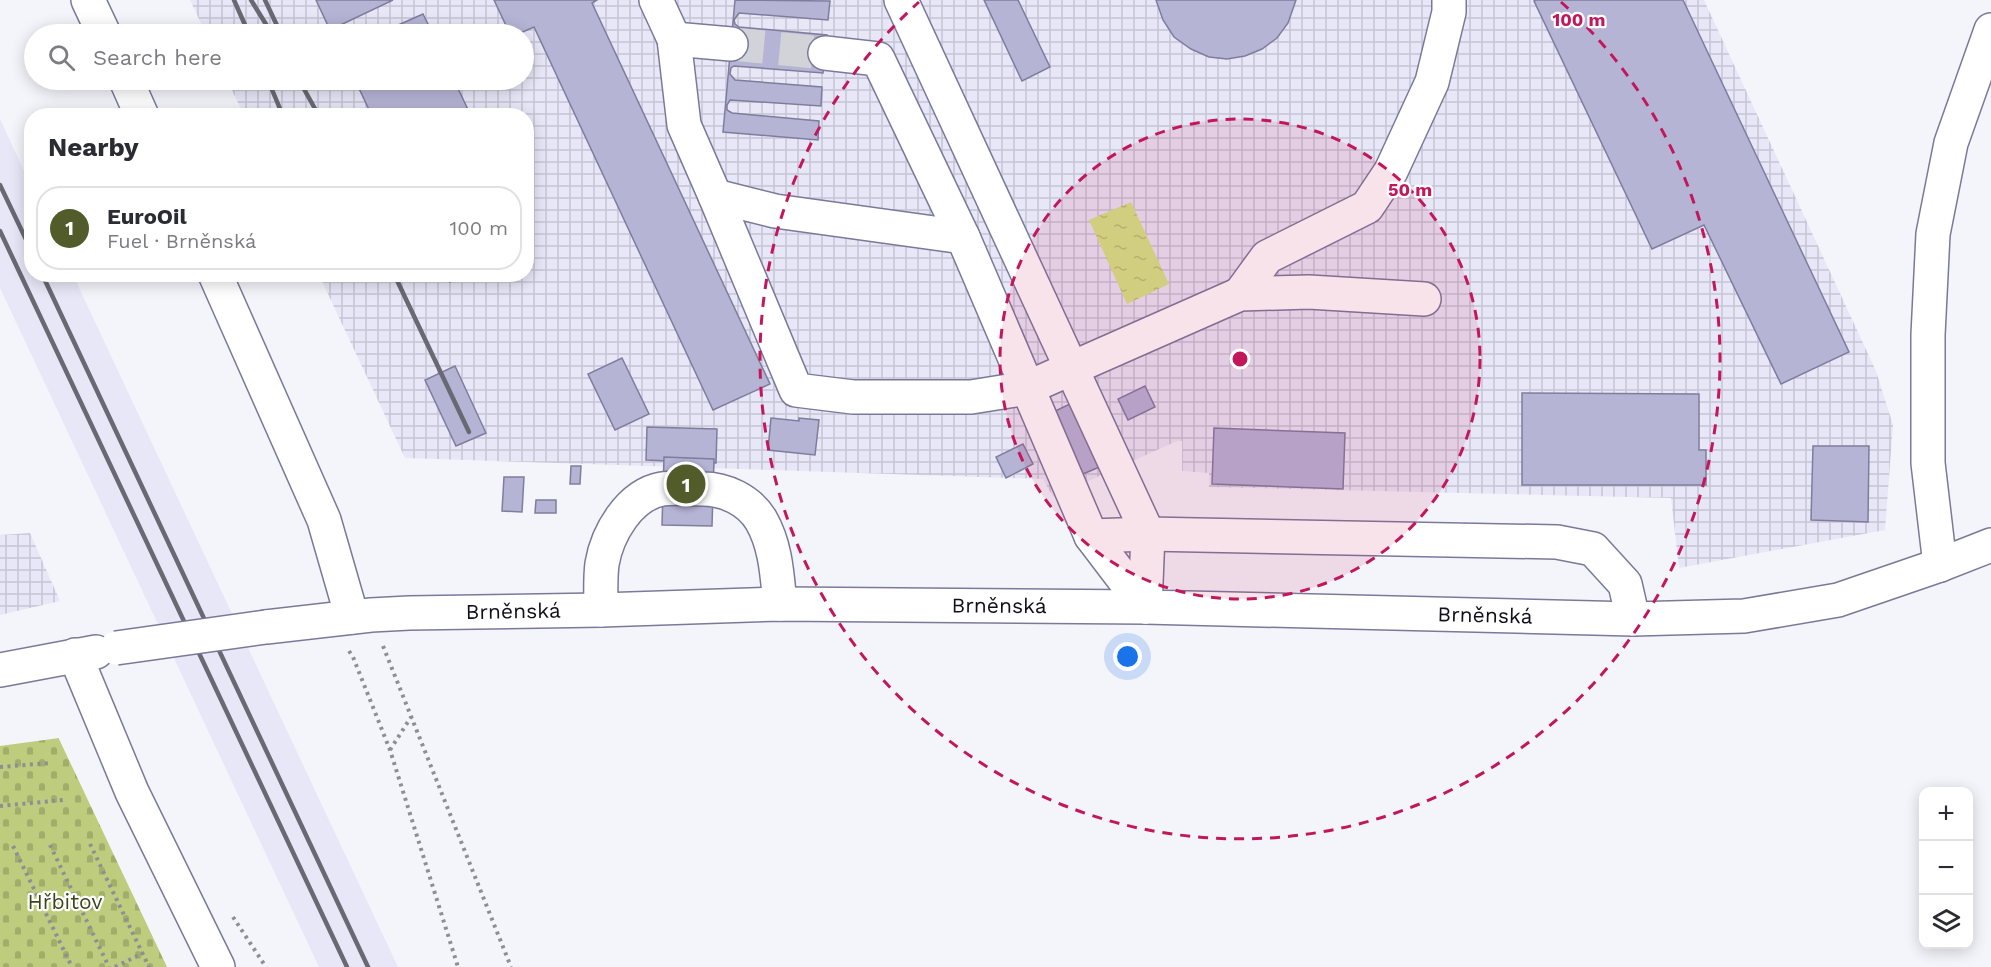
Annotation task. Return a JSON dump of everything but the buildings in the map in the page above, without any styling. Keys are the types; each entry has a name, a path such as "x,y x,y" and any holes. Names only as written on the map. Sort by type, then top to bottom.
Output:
{"street":[{"path":"88,0 99,24"},
{"path":"656,0 674,39 684,125 716,196 796,390 853,397 971,397 1028,388 1240,294 1309,292 1424,299"},
{"path":"901,0 1148,534 1145,607"},
{"path":"1240,294 1267,257 1367,207 1391,171 1432,82 1449,12 1449,0"},
{"path":"1940,566 1928,463 1928,335 1933,234 1951,143 1991,30"},
{"path":"674,39 731,44"},
{"path":"825,53 878,59 963,237 1091,536 1145,607"},
{"path":"130,90 138,108"},
{"path":"716,196 775,211 963,237"},
{"path":"219,282 324,520 356,626"},
{"path":"601,610 602,564 620,519 639,499 661,489 716,489 738,498 760,518 776,559 780,604"},
{"path":"1091,536 1148,534 1557,542 1593,549 1625,584 1634,620"},
{"name":"Brněnská","path":"0,670 116,648 266,627 356,626 601,610 780,604 1145,607 1634,620 1744,616 1838,600 1940,566 1991,545"},
{"path":"75,655 132,792 218,967"}],"path":[{"path":"356,626 411,717 511,967"},
{"path":"356,626 353,657 390,750 458,967"},
{"path":"390,750 411,717"},
{"path":"0,767 50,763"},
{"path":"0,806 63,800"},
{"path":"90,844 149,967"},
{"path":"50,845 110,967"},
{"path":"13,846 72,967"},
{"path":"115,967 143,952"}],"shaded area":[{"path":"190,0 1704,0 1876,371 1893,425 1885,530 1679,568 1671,498 1209,487 1209,473 1182,471 1182,441 1177,441 1053,497 1043,479 405,458 322,282 534,282 534,108 241,108 232,90 534,90 534,24 201,24"},
{"path":"0,119 24,171 24,282 76,282 398,967 319,967 0,288"},
{"path":"30,533 60,601 0,615 0,535"}],"green space":[{"name":"Hřbitov","path":"59,738 167,967 0,967 0,746"}],"water":[{"path":"1131,202 1169,284 1127,304 1089,220"}],"tunnel":[{"path":"731,44 825,53"}],"railway":[{"path":"234,0 245,24"},
{"path":"251,0 266,24"},
{"path":"265,0 276,24"},
{"path":"272,90 280,108"},
{"path":"305,90 315,108"},
{"path":"0,185 24,235"},
{"path":"0,231 24,282"},
{"path":"24,282 347,967"},
{"path":"46,282 368,967"},
{"path":"398,282 469,432"}],"place":[{"name":"EuroOil","path":"686,484"}]}
